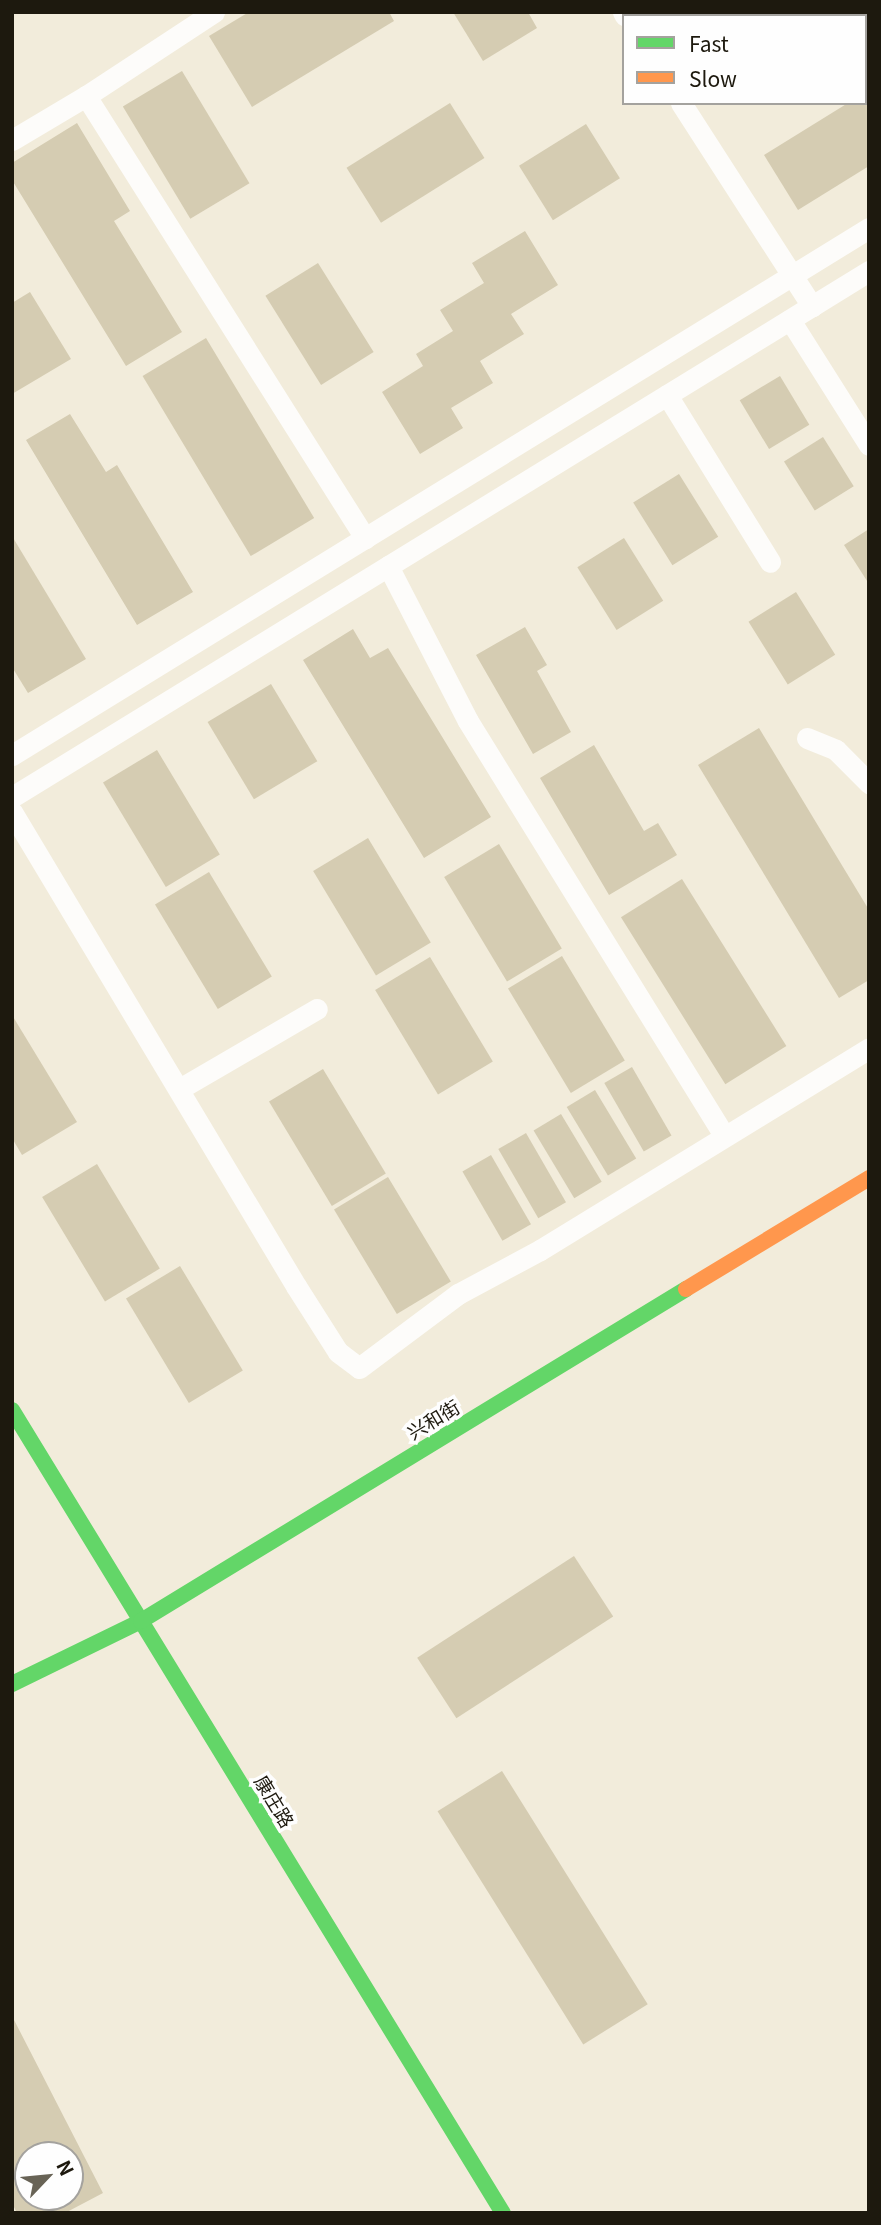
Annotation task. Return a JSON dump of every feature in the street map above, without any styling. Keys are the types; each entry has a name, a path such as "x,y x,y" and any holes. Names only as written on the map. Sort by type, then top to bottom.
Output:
{"street":[{"name":"兴和街","path":"12,1684 141,1621 869,1178"},
{"name":"康庄路","path":"12,1410 503,2213"}],"lane":[{"path":"12,140 86,96 214,12"},
{"path":"86,96 365,538"},
{"path":"682,105 812,306"},
{"path":"12,755 869,228"},
{"path":"12,797 869,271"},
{"path":"790,320 869,445"},
{"path":"667,395 770,562"},
{"path":"405,513 396,529 401,543 422,546"},
{"path":"337,555 351,554 361,564 360,583"},
{"path":"388,566 468,722 724,1135"},
{"path":"41,738 34,755 44,768 57,770"},
{"path":"807,738 836,750 869,783"},
{"path":"12,812 338,1352 359,1368 458,1294 540,1250 869,1048"},
{"path":"181,1088 317,1009"}],"building":[{"path":"249,12 389,12 394,21 252,107 209,36"},
{"path":"453,12 528,12 537,28 483,61"},
{"path":"182,71 249,183 190,219 123,107"},
{"path":"450,103 484,158 381,223 347,168"},
{"path":"845,105 867,105 869,108 869,166 798,210 764,155"},
{"path":"77,123 130,211 114,221 182,332 126,366 12,180 12,163"},
{"path":"586,124 620,178 553,220 519,166"},
{"path":"525,231 558,285 511,314 524,334 480,361 493,383 451,408 463,428 420,454 382,392 423,366 416,354 453,331 440,310 484,283 472,263"},
{"path":"318,263 374,352 321,385 265,296"},
{"path":"30,292 71,359 12,394 12,303"},
{"path":"206,338 314,518 251,556 143,376"},
{"path":"780,376 809,425 769,449 740,400"},
{"path":"70,414 106,472 117,465 193,592 137,625 26,440"},
{"path":"823,437 854,486 815,511 784,461"},
{"path":"679,474 718,537 672,565 633,503"},
{"path":"869,529 869,584 844,545"},
{"path":"12,536 86,659 28,693 12,667"},
{"path":"624,538 663,601 617,630 577,567"},
{"path":"796,592 835,655 788,684 749,622"},
{"path":"525,627 547,665 537,671 571,732 533,754 476,655"},
{"path":"353,629 370,658 388,648 491,817 424,858 303,660"},
{"path":"271,684 317,761 254,799 208,722"},
{"path":"759,728 869,910 869,980 839,998 698,765"},
{"path":"594,745 644,831 658,823 677,855 609,895 540,778"},
{"path":"157,750 220,855 166,887 103,782"},
{"path":"368,838 431,943 376,976 313,871"},
{"path":"499,844 562,949 507,982 444,877"},
{"path":"209,872 272,977 218,1009 155,904"},
{"path":"682,879 786,1046 725,1084 621,917"},
{"path":"562,956 625,1061 571,1093 508,988"},
{"path":"430,957 493,1062 438,1095 375,990"},
{"path":"12,1015 77,1122 22,1155 12,1138"},
{"path":"632,1067 672,1135 644,1151 604,1083"},
{"path":"323,1069 386,1174 332,1206 269,1101"},
{"path":"595,1090 636,1159 608,1176 567,1107"},
{"path":"561,1114 602,1182 574,1198 534,1130"},
{"path":"526,1133 566,1202 538,1218 498,1149"},
{"path":"491,1155 531,1224 502,1241 462,1172"},
{"path":"97,1164 160,1269 105,1302 42,1197"},
{"path":"388,1177 451,1282 397,1314 334,1209"},
{"path":"180,1266 243,1371 189,1403 126,1298"},
{"path":"574,1556 613,1616 456,1718 417,1658"},
{"path":"502,1771 648,2004 583,2044 438,1811"},
{"path":"12,2016 76,2141 14,2141 14,2207"},
{"path":"84,2156 103,2193 84,2203"},
{"path":"16,2211 69,2211 65,2213"}],"traffic: fast":[{"path":"12,1684 141,1621 686,1289"},
{"path":"12,1410 503,2213"}],"traffic: slow":[{"path":"686,1289 869,1178"}]}
